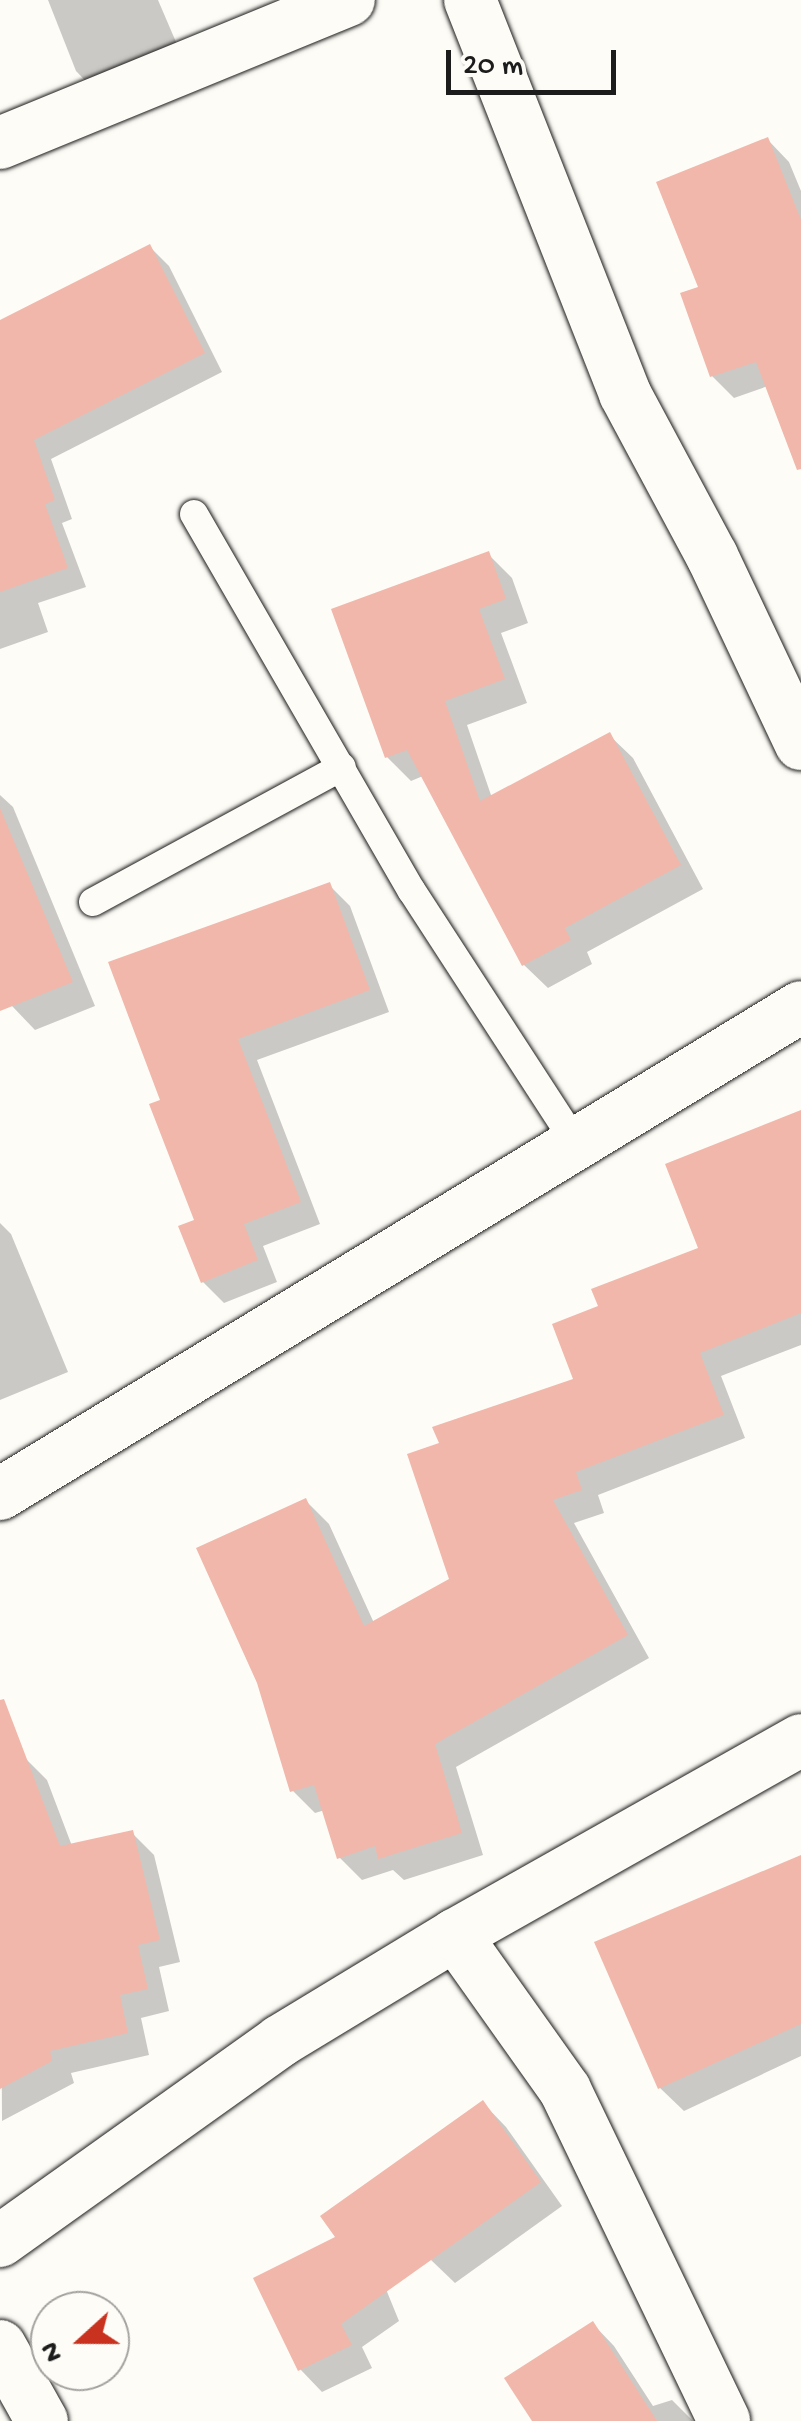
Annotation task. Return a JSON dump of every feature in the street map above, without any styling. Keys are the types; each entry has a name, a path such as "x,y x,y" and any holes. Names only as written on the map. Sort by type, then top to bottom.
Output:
{"street":[{"path":"0,144 350,0"},
{"path":"470,0 625,394 712,556 801,744"},
{"path":"0,1494 801,1007"},
{"path":"0,2240 280,2041 455,1935 801,1740"},
{"path":"455,1935 565,2090 724,2421"},
{"path":"0,2346 42,2421"}],"lane":[{"path":"194,514 412,890 576,1144"},
{"path":"93,902 342,767"}],"building":[{"path":"768,137 801,220 801,469 797,470 756,362 710,377 680,293 698,287 656,182"},
{"path":"150,244 205,353 34,440 55,500 45,504 68,568 0,592 0,320"},
{"path":"489,551 506,599 479,609 505,679 445,701 480,801 610,732 681,865 565,928 571,940 522,966 407,750 385,758 331,609"},
{"path":"0,808 73,982 0,1011"},
{"path":"330,882 370,990 238,1039 301,1202 244,1224 258,1260 201,1283 178,1226 194,1220 149,1104 160,1100 108,962"},
{"path":"801,1110 801,1313 700,1353 724,1415 576,1472 582,1490 553,1500 628,1635 435,1744 462,1833 378,1859 375,1846 337,1859 314,1785 290,1792 257,1683 196,1548 306,1498 364,1626 449,1579 407,1454 439,1443 432,1427 573,1379 552,1324 598,1306 591,1289 698,1248 665,1164"},
{"path":"4,1699 60,1846 133,1830 160,1940 138,1945 148,1989 120,1995 128,2033 50,2051 52,2061 0,2089 0,1700"},
{"path":"801,1855 801,2024 658,2089 594,1942"},
{"path":"483,2100 541,2182 341,2324 352,2345 298,2371 253,2278 335,2237 320,2216"},
{"path":"593,2321 657,2421 532,2421 504,2378"}]}
